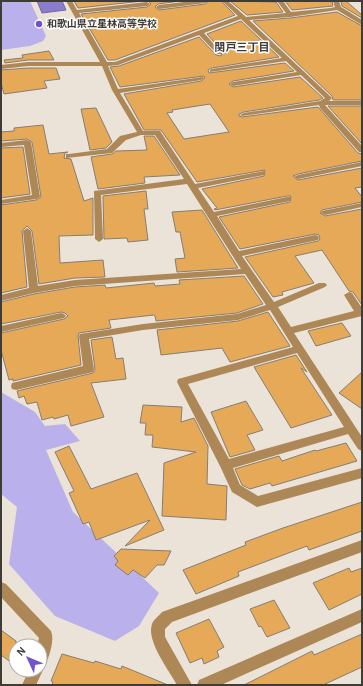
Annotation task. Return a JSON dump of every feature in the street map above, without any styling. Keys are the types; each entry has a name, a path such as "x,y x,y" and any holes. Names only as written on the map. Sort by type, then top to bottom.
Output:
{"street":[{"path":"69,1 104,63 125,107 141,133"},
{"path":"159,7 205,1"},
{"path":"225,1 329,98 322,103"},
{"path":"280,1 290,15"},
{"path":"336,1 338,8 362,23"},
{"path":"75,12 147,4"},
{"path":"1,67 28,64 116,64 199,32 243,18 323,12 338,8"},
{"path":"199,32 219,53"},
{"path":"212,71 287,60"},
{"path":"233,84 302,73"},
{"path":"117,91 201,78"},
{"path":"244,115 322,103 362,102"},
{"path":"322,103 322,107 362,150"},
{"path":"68,156 109,151 123,138 141,133 157,132 362,446"},
{"path":"1,145 27,142 36,197 1,202"},
{"path":"298,177 362,164"},
{"path":"99,239 97,193 191,184 260,173"},
{"path":"212,215 288,199"},
{"path":"325,213 362,205"},
{"path":"26,232 34,290"},
{"path":"236,254 315,238"},
{"path":"1,298 34,290 75,283 247,271"},
{"path":"16,386 89,369 84,336 143,327 238,317 272,306 322,285"},
{"path":"288,331 360,313 349,295"},
{"path":"1,329 61,316"},
{"path":"300,349 182,382 236,488 257,502 362,472"},
{"path":"226,466 351,429"},
{"path":"185,685 158,638 158,626 167,617 362,546"},
{"path":"1,588 46,636 46,638"},
{"path":"204,685 362,615"}],"shaded area":[{"path":"1,1 30,1 46,36 43,41 30,46 1,50"},
{"path":"37,1 62,1 66,10 42,13"},
{"path":"1,392 35,412 45,426 65,424 80,441 46,450 73,512 159,593 139,626 115,641 55,616 9,564 17,507 1,494"}],"building":[{"path":"74,1 143,1 78,8"},
{"path":"148,1 180,1 158,4 155,7 159,10 205,4 209,1 221,1 235,15 115,60 108,60 81,14 147,7 151,4"},
{"path":"230,1 276,2 283,12 247,15"},
{"path":"285,1 332,1 333,6 292,10"},
{"path":"341,1 346,1 362,15 362,18 342,6"},
{"path":"337,12 362,26 362,100 333,100 332,96 253,21"},
{"path":"241,21 279,57 212,68 208,70 209,73 285,63 294,71 233,81 229,84 233,87 300,77 323,98 319,100 244,112 239,114 239,116 242,117 318,107 358,153 362,154 362,161 293,176 298,180 362,168 362,187 355,188 362,197 362,202 322,210 320,213 325,216 362,209 362,305 353,292 349,291 322,250 295,256 314,283 282,292 283,295 273,297 245,257 318,241 320,239 319,235 315,234 240,249 219,217 290,202 291,196 215,210 214,209 217,208 202,189 264,176 265,170 197,182 161,130 144,130 124,94 201,81 205,78 204,76 120,87 110,67 119,66 199,37 216,55 221,56 222,51 207,34","holes":["210,104 229,132 184,139 167,113 173,112 172,110"]},
{"path":"49,51 54,60 28,60 5,63 4,60 23,58 22,55"},
{"path":"56,68 60,79 44,81 47,88 4,94 1,83 1,70"},
{"path":"328,106 362,106 362,144"},
{"path":"96,108 112,142 106,148 90,150 81,109"},
{"path":"43,125 49,154 68,152 65,153 64,158 71,159 84,201 93,198 93,235 59,236 60,263 103,260 105,277 75,278 39,284 32,231 27,226 22,231 27,287 1,293 1,205 36,200 41,197 32,142 27,139 1,141 1,132 14,131 14,128"},
{"path":"144,136 154,136 180,175 144,177 145,183 98,189 91,157 112,154 116,151 147,150"},
{"path":"23,147 30,194 1,198 1,148"},
{"path":"146,191 148,209 144,209 148,240 128,242 127,238 104,239 103,196"},
{"path":"202,210 238,268 177,272 175,259 185,258 180,232 176,232 172,212"},
{"path":"244,276 263,304 237,313 156,321 154,315 109,320 111,328 79,333 81,365 13,381 13,379 9,380 1,350 1,333 64,319 68,316 61,312 1,324 1,302 34,294 75,287 105,285 106,288 154,283 155,286 180,284 179,280"},
{"path":"268,312 290,346 230,362 222,348 161,355 157,330 238,321"},
{"path":"342,323 351,336 316,346 308,331"},
{"path":"112,337 116,359 123,358 126,379 91,383 104,417 71,426 68,415 54,419 53,417 42,420 37,402 27,404 24,396 19,398 17,391 93,373 95,369 91,340"},
{"path":"296,355 307,372 301,368 332,415 291,428 254,367"},
{"path":"362,372 362,409 339,393"},
{"path":"246,401 263,430 247,435 255,450 230,457 211,412"},
{"path":"143,405 182,407 181,422 194,418 208,446 207,484 227,486 226,520 162,516 164,463 196,452 152,447 153,435 145,435 146,423 140,423"},
{"path":"346,443 357,461 272,486 270,483 250,489 242,485 235,469 279,456 282,461 315,450"},
{"path":"69,446 91,489 137,473 164,530 125,546 150,520 96,540 89,522 83,524 69,493 74,491 55,452"},
{"path":"362,502 362,531 309,550 307,546 238,572 239,576 196,594 183,570 246,545 245,542"},
{"path":"121,549 171,551 164,565 157,565 145,578 133,570 128,575 115,565 118,561 114,556"},
{"path":"349,568 351,572 362,568 362,594 329,610 313,583"},
{"path":"274,600 290,628 267,637 261,626 259,627 250,609"},
{"path":"209,619 224,647 217,651 219,657 204,664 202,658 190,663 176,633"},
{"path":"1,630 12,638 8,638 8,660 1,655"},
{"path":"362,634 362,667 323,685 244,685 312,651 314,655"},
{"path":"62,654 94,663 95,661 121,669 122,666 168,685 52,685 53,682 51,681"}],"place":[{"name":"和歌山県立星林高等学校","path":"39,24"}],"district":[{"name":"関戸三丁目","path":"242,47"}]}
